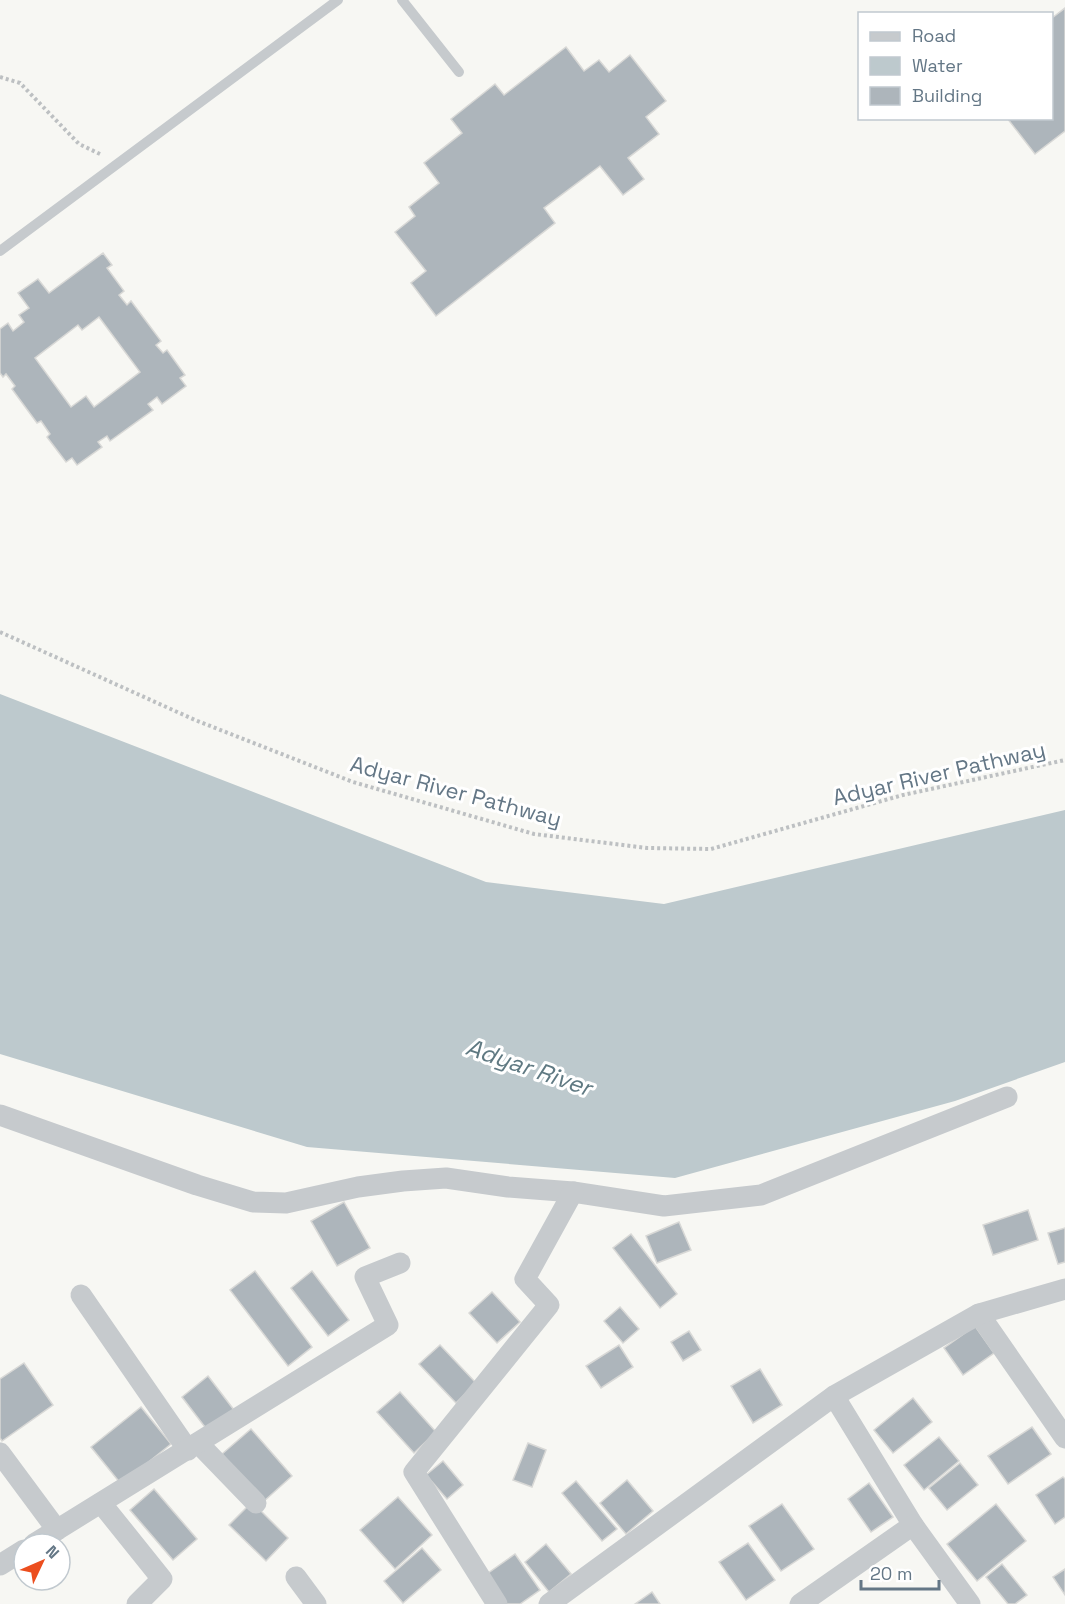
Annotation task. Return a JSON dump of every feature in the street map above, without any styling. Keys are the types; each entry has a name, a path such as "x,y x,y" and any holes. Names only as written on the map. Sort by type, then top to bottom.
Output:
{"street":[{"path":"0,1115 197,1185 253,1202 286,1203 358,1187 446,1178 508,1187 573,1192 664,1206 761,1195 1007,1097"},
{"path":"497,1604 414,1472 549,1305 525,1279 573,1192"},
{"path":"54,1532 388,1325 365,1277 400,1263"},
{"path":"561,1600 834,1396 979,1314 1065,1289"},
{"path":"81,1295 193,1447 256,1503"},
{"path":"979,1314 1065,1438"},
{"path":"834,1396 913,1525 970,1604"},
{"path":"0,1453 57,1530"},
{"path":"101,1503 162,1579 137,1604"},
{"path":"800,1604 913,1525"},
{"path":"296,1577 316,1604"}],"lane":[{"path":"0,251 338,0"},
{"path":"402,0 459,72"}],"path":[{"path":"0,77 21,83 79,144 118,163"},
{"name":"Adyar River Pathway","path":"0,632 195,720 353,782 534,834 636,847 711,849 903,795 1065,760"}],"water":[{"name":"Adyar River","path":"0,694 486,882 664,904 1065,810 1065,1062 955,1101 675,1178 307,1147 0,1054"}],"building":[{"path":"1065,8 1065,131 1035,154 1009,120 1053,120 1053,17"},
{"path":"566,47 584,71 599,60 609,72 630,55 666,101 646,117 659,134 628,158 644,179 623,195 600,166 544,208 555,223 436,316 411,283 426,271 395,232 415,216 409,207 439,183 424,163 462,133 451,119 495,84 504,95"},
{"path":"103,253 112,265 107,268 124,291 119,295 127,305 131,301 161,341 156,345 163,353 167,350 185,375 180,378 186,386 162,404 157,397 148,404 153,410 110,441 107,436 98,442 102,447 77,465 72,458 66,462 47,437 50,434 41,421 37,423 12,389 15,386 6,374 3,377 0,373 0,329 8,323 13,331 24,322 19,315 29,308 18,293 38,279 49,293","holes":["99,317 140,372 94,407 86,396 71,407 35,358 78,325 82,330"]},
{"path":"344,1202 370,1248 337,1266 311,1221"},
{"path":"1028,1210 1038,1240 993,1255 983,1225"},
{"path":"679,1222 691,1250 657,1263 646,1236"},
{"path":"1065,1228 1065,1262 1058,1264 1048,1233"},
{"path":"631,1234 677,1294 660,1308 613,1248"},
{"path":"255,1271 312,1347 288,1366 230,1290"},
{"path":"312,1271 349,1320 328,1336 291,1288"},
{"path":"492,1292 520,1322 497,1343 469,1313"},
{"path":"620,1307 639,1329 623,1343 604,1321"},
{"path":"975,1326 994,1353 963,1375 944,1348"},
{"path":"689,1331 701,1350 683,1361 671,1342"},
{"path":"440,1345 476,1383 456,1403 419,1364"},
{"path":"619,1345 633,1367 601,1388 586,1366"},
{"path":"24,1363 53,1405 2,1441 0,1438 0,1379"},
{"path":"760,1369 782,1405 753,1423 731,1386"},
{"path":"208,1376 234,1410 208,1431 182,1397"},
{"path":"400,1392 436,1432 414,1453 377,1412"},
{"path":"913,1398 932,1422 893,1453 874,1430"},
{"path":"141,1407 171,1444 121,1484 91,1447"},
{"path":"1032,1427 1051,1454 1008,1484 988,1456"},
{"path":"251,1429 292,1476 263,1502 222,1454"},
{"path":"939,1437 959,1461 924,1490 904,1465"},
{"path":"528,1443 546,1450 532,1487 513,1480"},
{"path":"443,1461 463,1485 447,1499 426,1475"},
{"path":"960,1463 978,1485 947,1510 929,1488"},
{"path":"1063,1477 1065,1479 1065,1517 1055,1524 1036,1495"},
{"path":"627,1480 653,1511 626,1534 600,1503"},
{"path":"576,1481 617,1529 602,1541 562,1493"},
{"path":"869,1483 893,1517 871,1532 848,1499"},
{"path":"154,1489 197,1539 173,1560 130,1510"},
{"path":"398,1497 432,1535 395,1569 360,1530"},
{"path":"252,1502 288,1538 266,1561 229,1525"},
{"path":"782,1504 814,1549 781,1571 749,1526"},
{"path":"996,1504 1026,1541 977,1581 947,1544"},
{"path":"748,1543 775,1580 746,1600 719,1562"},
{"path":"546,1544 571,1574 549,1592 525,1562"},
{"path":"422,1548 441,1570 403,1603 384,1581"},
{"path":"515,1554 540,1590 520,1604 504,1604 484,1576"},
{"path":"1002,1564 1027,1595 1015,1604 1008,1604 986,1577"},
{"path":"1065,1569 1065,1595 1053,1577"},
{"path":"652,1592 660,1604 635,1604"}]}
